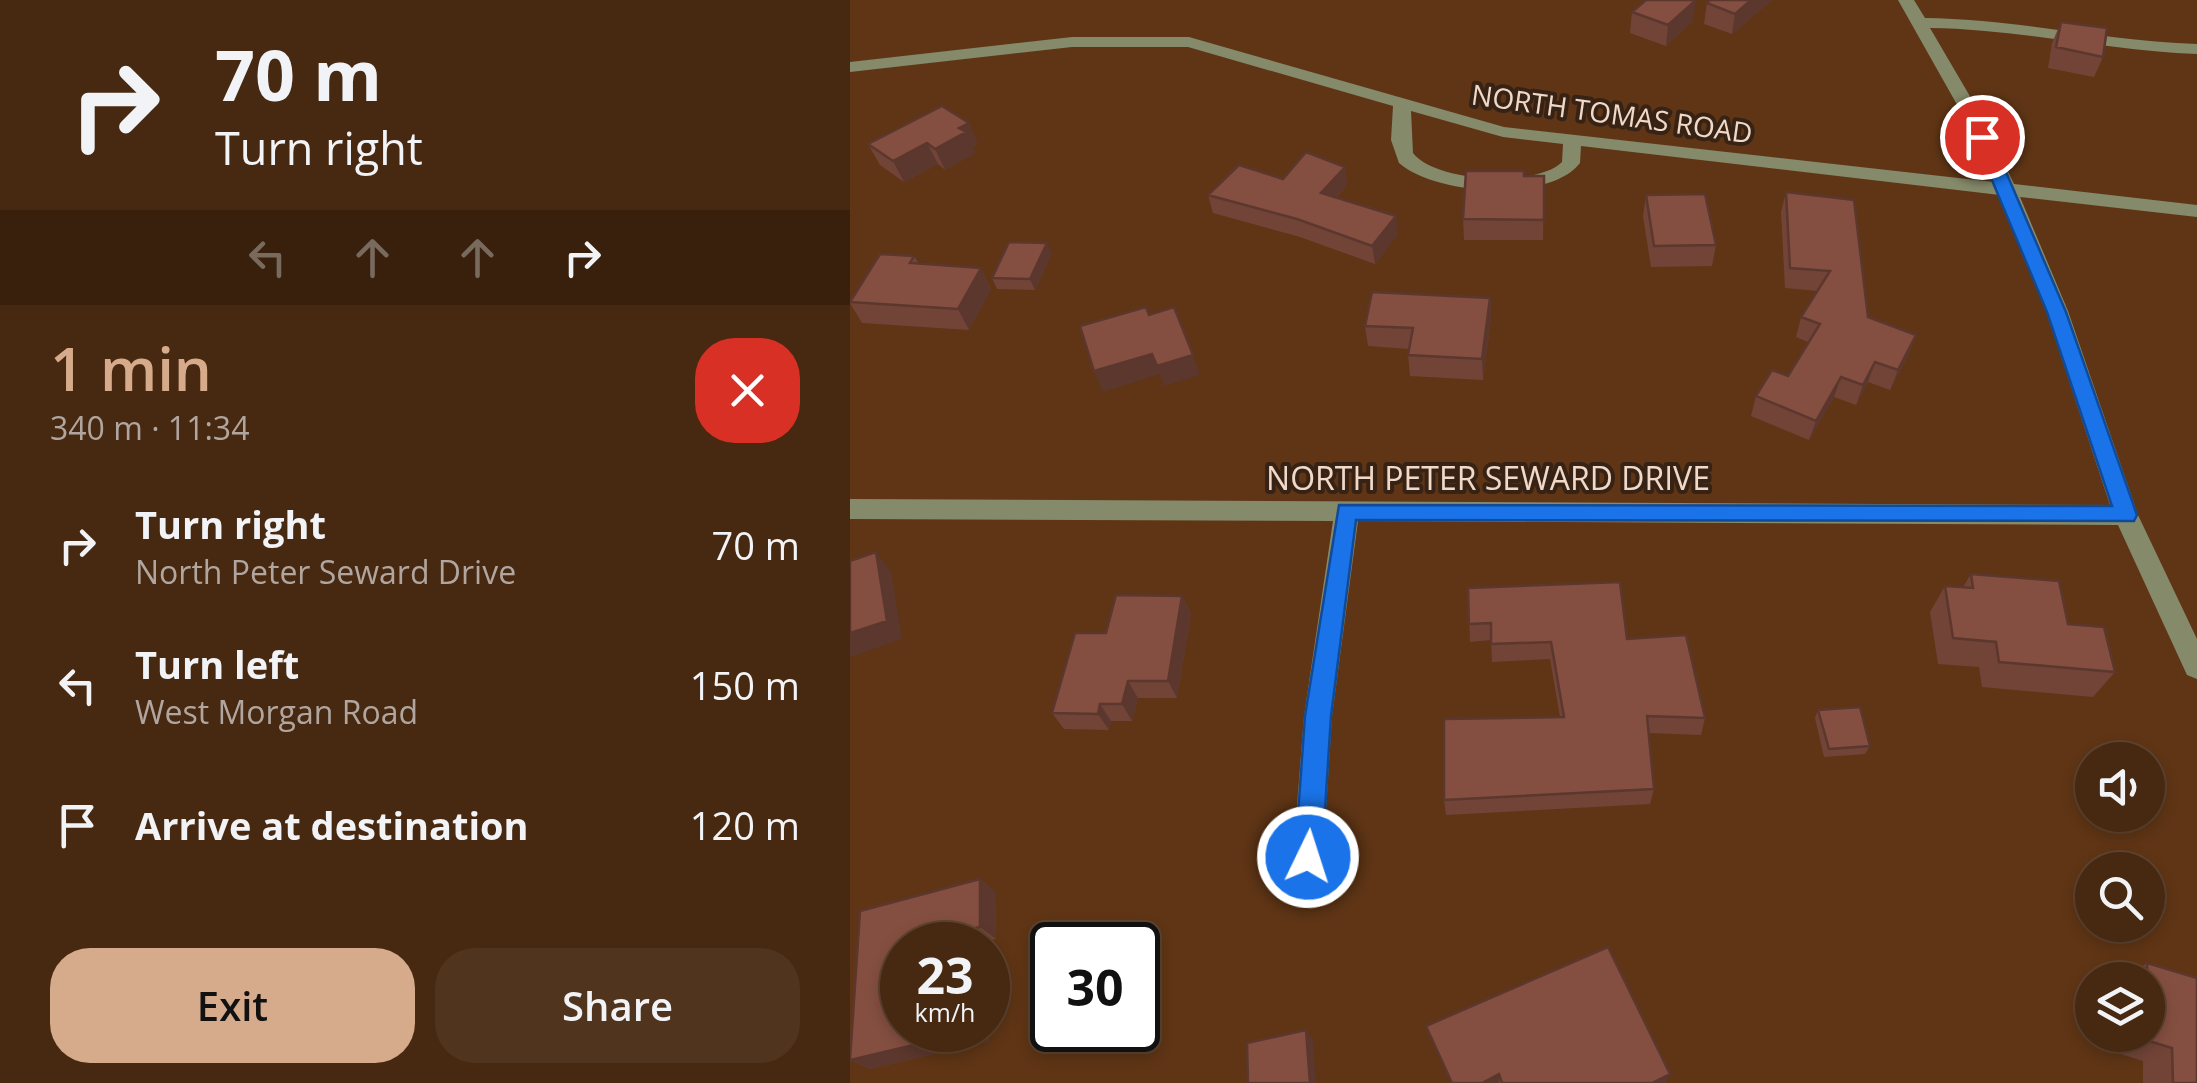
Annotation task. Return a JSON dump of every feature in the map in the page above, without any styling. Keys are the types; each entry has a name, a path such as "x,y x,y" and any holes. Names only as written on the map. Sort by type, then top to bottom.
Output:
{"street":[{"path":"1906,0 2008,191 2056,312 2126,515 2197,667"},
{"path":"1920,23 2016,27 2134,45 2197,49"},
{"name":"NORTH TOMAS ROAD","path":"850,67 1072,42 1189,42 1503,132 2197,212"},
{"path":"1402,106 1400,142 1407,161 1426,176 1536,182 1558,176 1571,163 1572,141"},
{"name":"NORTH PETER SEWARD DRIVE","path":"850,508 2126,515"},
{"path":"1308,857 1318,716 1346,511"}],"building":[{"path":"1646,0 1696,0 1668,25 1632,12"},
{"path":"1751,0 1735,14 1707,3"},
{"path":"2061,22 2107,28 2103,57 2056,47"},
{"path":"942,106 969,123 959,128 966,132 935,149 927,143 893,161 868,144"},
{"path":"1306,152 1345,167 1321,193 1396,216 1372,246 1297,219 1208,195 1239,165 1283,179"},
{"path":"1466,171 1524,171 1524,176 1544,176 1544,220 1463,219"},
{"path":"1786,192 1854,200 1868,317 1916,335 1898,370 1875,362 1863,385 1841,377 1816,421 1756,396 1772,370 1788,376 1820,324 1801,317 1830,271 1790,268"},
{"path":"1705,194 1716,245 1654,246 1646,195"},
{"path":"1009,242 1047,243 1030,279 992,278"},
{"path":"880,254 914,256 910,263 981,268 958,309 850,302"},
{"path":"1372,292 1490,298 1482,359 1408,355 1413,328 1365,326"},
{"path":"1146,307 1149,315 1174,307 1193,355 1157,366 1152,354 1094,371 1080,326"},
{"path":"876,552 887,621 850,633 850,561"},
{"path":"1971,574 2059,581 2068,624 2104,627 2115,672 1999,662 1996,642 1953,638 1945,586 1973,588"},
{"path":"1620,582 1627,639 1686,635 1705,718 1647,716 1654,789 1444,800 1444,719 1564,717 1551,642 1491,644 1491,623 1469,624 1468,588"},
{"path":"1116,595 1182,596 1168,681 1128,681 1122,704 1100,704 1098,714 1052,713 1075,633 1106,633"},
{"path":"1860,707 1870,746 1829,749 1818,710"},
{"path":"980,879 980,922 880,922 880,1052 884,1052 850,1060 860,911"},
{"path":"1608,947 1670,1074 1652,1083 1502,1083 1499,1074 1482,1083 1452,1083 1426,1026"},
{"path":"2165,968 2197,978 2197,1083 2173,1083 2172,1048 2165,1046"},
{"path":"1306,1030 1310,1083 1248,1083 1247,1043"}],"route":[{"path":"1308,857 1318,716 1346,511 2126,515 2056,312 1982,137"}]}
